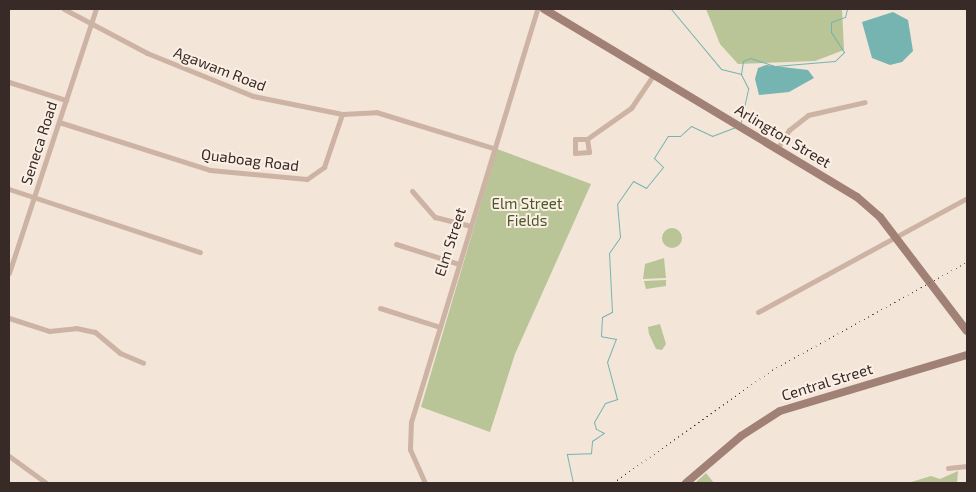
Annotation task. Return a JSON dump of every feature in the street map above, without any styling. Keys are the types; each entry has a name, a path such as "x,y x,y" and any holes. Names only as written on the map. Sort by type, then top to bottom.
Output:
{"street":[{"name":"Agawam Road","path":"64,9 92,21 147,53 245,94 342,114 376,112 493,148"},
{"name":"Seneca Road","path":"9,273 96,9"},
{"name":"Elm Street","path":"425,483 410,449 409,433 437,326 536,9"},
{"name":"Arlington Street","path":"544,9 857,197 897,237 967,331"},
{"path":"587,139 631,108 654,74"},
{"path":"9,82 66,100"},
{"path":"777,149 789,130 808,115 865,102"},
{"name":"Quaboag Road","path":"59,122 210,170 307,179 324,167 342,114"},
{"path":"9,189 200,252"},
{"path":"412,191 434,217 468,225"},
{"path":"758,312 967,198"},
{"path":"396,244 456,263"},
{"path":"380,308 437,326"},
{"path":"9,318 49,331 76,328 95,332 120,353 143,364"},
{"name":"Central Street","path":"686,483 746,432 786,408 967,355"},
{"path":"9,456 46,483"},
{"path":"948,468 967,466"}],"green space":[{"path":"706,9 842,9 844,50 815,61 738,64 720,44"},
{"name":"Elm Street Fields","path":"497,149 591,184 515,354 490,432 421,407"},
{"path":"672,228 679,231 682,238 679,245 672,248 665,245 662,238 665,231"},
{"path":"664,258 666,278 643,279 645,264"},
{"path":"666,280 666,286 646,289 644,281"},
{"path":"660,324 666,344 662,350 656,349 648,327"},
{"path":"958,471 957,483 908,483 931,476 940,479"},
{"path":"706,473 714,483 695,483"}],"water":[{"path":"893,12 908,20 913,51 902,62 890,65 872,58 862,22"},
{"path":"766,65 808,70 814,78 789,92 759,95 755,79 758,68"}],"waterway":[{"path":"671,9 721,69 741,74"},
{"path":"741,122 748,88 741,74 743,61 750,58 775,66 835,61 844,52 831,32 831,22 845,17 847,9"},
{"path":"573,483 567,454 591,453 592,441 604,433 596,429 594,422 605,403 617,399 607,362 616,339 601,336 602,317 612,312 609,253 620,237 617,204 633,181 646,188 663,167 654,158 668,136 680,136 691,126 712,136 736,127"}],"railway":[{"path":"613,483 772,370 967,262"}]}
